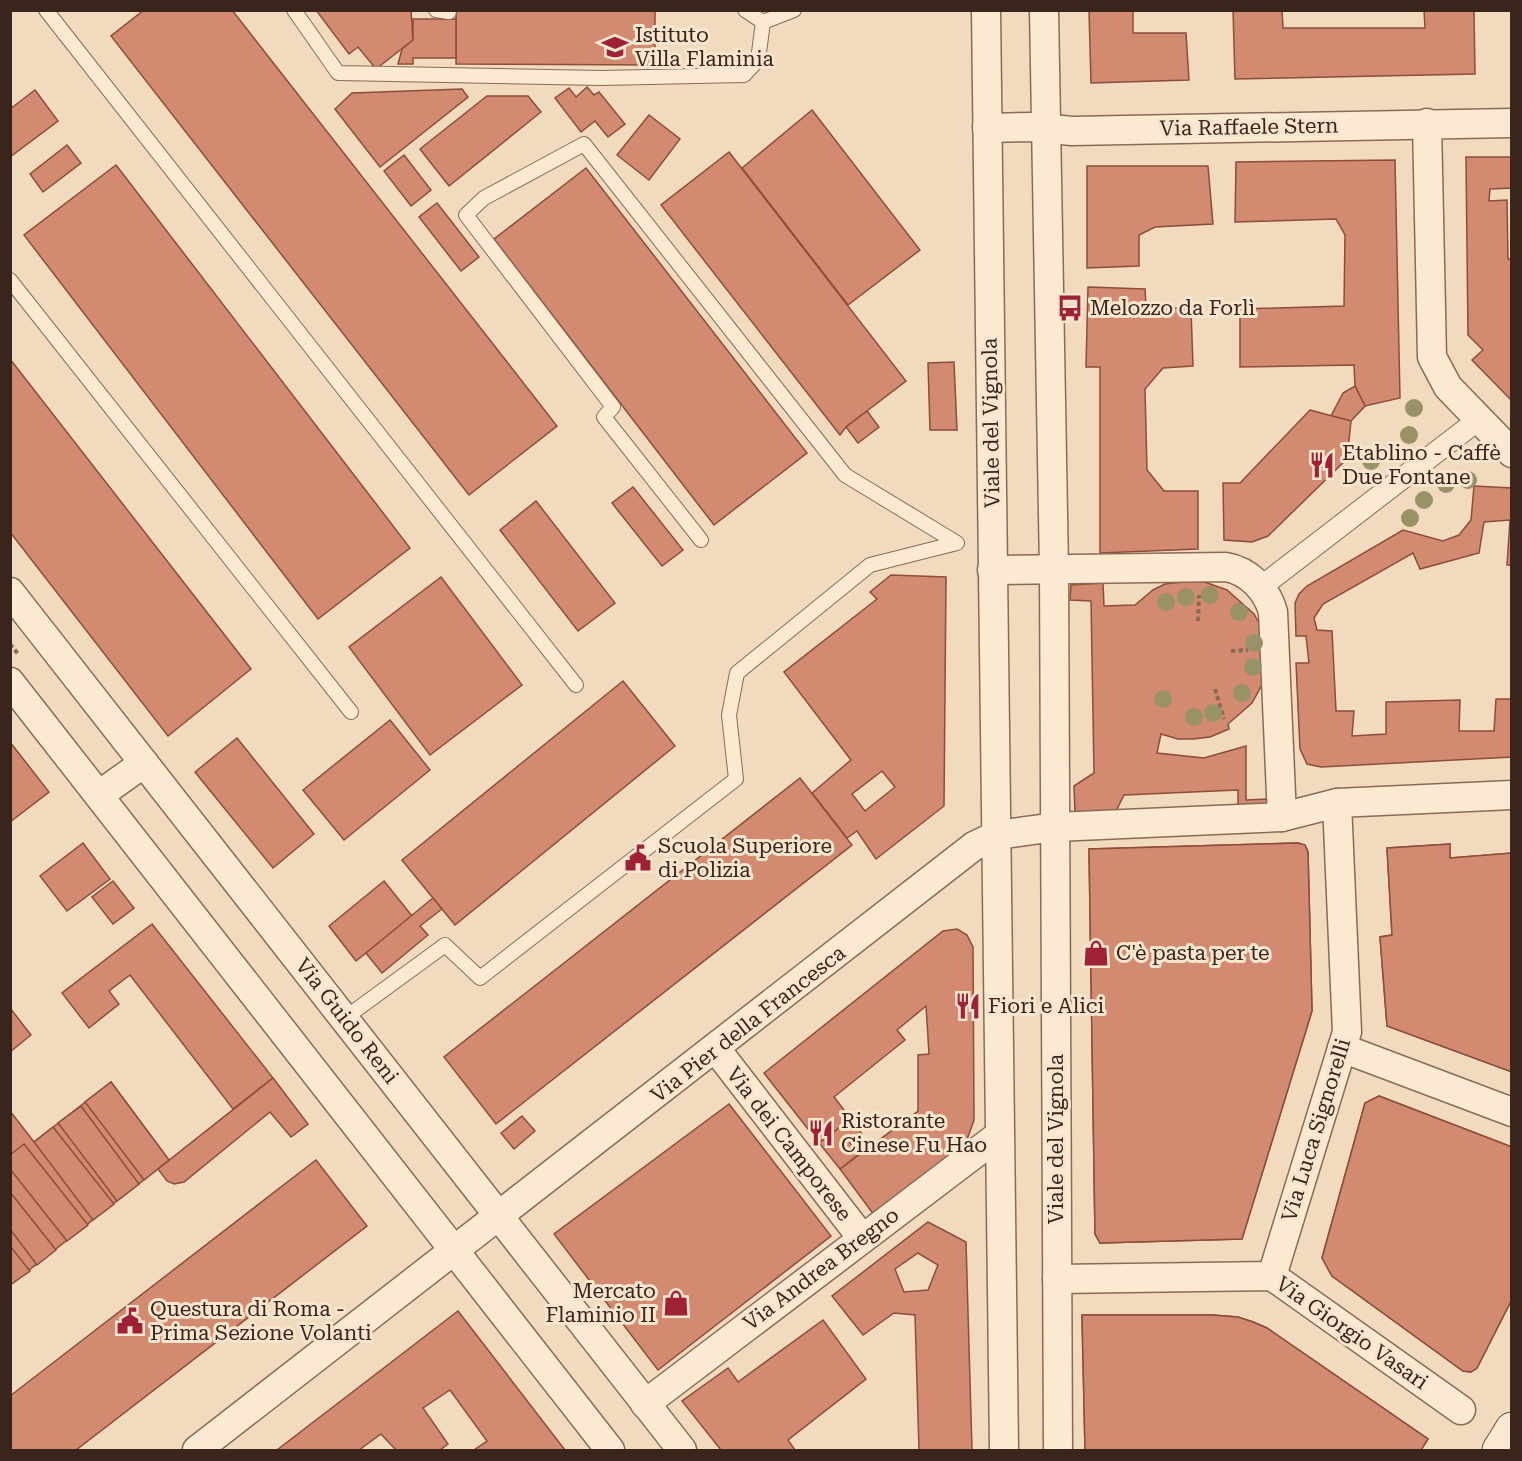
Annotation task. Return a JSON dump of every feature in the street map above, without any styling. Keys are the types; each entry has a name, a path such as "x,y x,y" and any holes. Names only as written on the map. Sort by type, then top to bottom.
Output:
{"main road":[{"path":"1499,1450 1512,1429"}],"street":[{"name":"Viale del Vignola","path":"986,10 997,835 998,1136 1004,1450"},
{"name":"Viale del Vignola","path":"1044,10 1054,570 1058,1450"},
{"path":"1427,123 1431,352 1444,381 1478,420 1512,453"},
{"name":"Via Raffaele Stern","path":"987,128 1030,127 1047,130 1512,123"},
{"path":"1262,587 1478,420"},
{"path":"992,570 1226,567 1238,571 1262,587 1274,612 1282,817"},
{"name":"Via Guido Reni","path":"10,592 682,1450"},
{"path":"10,682 610,1450"},
{"path":"99,795 144,763"},
{"path":"997,835 1055,827 1282,817 1337,803 1512,795"},
{"name":"Via Luca Signorelli","path":"1272,1276 1347,1032 1337,803"},
{"name":"Via Pier della Francesca","path":"197,1450 716,1049 974,846 997,835"},
{"path":"1342,1048 1512,1112"},
{"name":"Via dei Camporese","path":"716,1049 862,1238"},
{"name":"Via Andrea Bregno","path":"645,1404 998,1136"},
{"name":"Via Giorgio Vasari","path":"1057,1279 1272,1276 1461,1410"}],"lane":[{"path":"46,10 576,686"},
{"path":"294,10 338,74 601,78 744,75 758,60 763,22"},
{"path":"745,10 763,22"},
{"path":"763,22 794,10"},
{"path":"345,1018 445,945 480,978 736,779 729,715 737,673 870,565 957,543 845,475 584,144 484,198 466,215 613,407 604,417 701,540"},
{"path":"10,280 351,712"}],"path":[{"path":"1198,621 1200,589"},
{"path":"1215,689 1224,719"}],"building":[{"path":"144,10 232,10 557,426 469,495 111,36"},
{"path":"316,10 411,10 413,40 376,69 358,47 349,54"},
{"path":"456,10 655,10 655,65 456,64"},
{"path":"1089,10 1133,10 1133,33 1186,33 1189,80 1091,83"},
{"path":"1233,10 1282,10 1283,28 1425,28 1424,10 1474,10 1475,74 1235,79"},
{"path":"413,19 456,19 456,58 413,58 413,64 398,64 402,49 413,40"},
{"path":"587,87 594,95 599,92 625,124 608,137 595,121 581,132 555,98 569,88 576,97"},
{"path":"462,89 468,97 380,167 335,109 352,93"},
{"path":"35,90 58,121 10,157 10,109"},
{"path":"487,96 528,96 541,112 449,186 420,149"},
{"path":"812,110 920,250 848,305 742,168"},
{"path":"649,115 680,139 649,180 617,155"},
{"path":"67,145 81,163 43,192 30,174"},
{"path":"729,152 906,381 846,427 840,435 661,205"},
{"path":"404,155 431,190 411,206 384,171"},
{"path":"1466,157 1512,157 1512,188 1490,189 1489,201 1507,200 1508,259 1512,259 1512,401 1472,360 1483,350 1468,335"},
{"path":"1395,160 1400,398 1365,406 1355,386 1354,365 1240,367 1240,309 1344,306 1345,235 1336,219 1235,222 1236,162"},
{"path":"116,165 410,548 318,619 24,235"},
{"path":"1087,166 1208,166 1213,224 1155,227 1139,235 1139,266 1087,268"},
{"path":"586,168 807,453 714,525 494,239"},
{"path":"437,203 479,257 461,271 419,217"},
{"path":"1088,287 1145,289 1146,306 1191,309 1193,366 1163,368 1145,389 1147,470 1164,491 1198,491 1198,549 1100,553 1100,367 1086,367"},
{"path":"10,359 251,669 168,736 10,532"},
{"path":"954,362 957,430 930,430 928,363"},
{"path":"1355,386 1365,406 1351,421 1331,416 1343,393"},
{"path":"1310,410 1351,421 1347,459 1268,536 1252,542 1224,540 1223,483 1240,483"},
{"path":"867,411 879,427 858,443 846,427"},
{"path":"1474,486 1512,488 1512,565 1507,565 1510,520 1484,522 1479,553 1420,569 1413,553 1323,604 1314,618 1317,630 1332,631 1336,711 1354,711 1352,736 1386,734 1386,702 1460,700 1459,731 1494,731 1496,699 1512,699 1512,757 1321,767 1307,764 1300,749 1296,663 1309,663 1306,636 1296,636 1295,603 1299,594 1307,586 1403,530 1443,541 1459,535 1471,520"},
{"path":"633,487 683,550 662,566 612,503"},
{"path":"536,501 615,603 578,631 500,530"},
{"path":"891,575 946,577 944,806 876,859 857,831 847,838 812,793 851,760 784,672 877,599 870,592","holes":["882,771 895,787 865,811 852,794"]},
{"path":"441,577 522,685 430,755 349,647"},
{"path":"1199,580 1227,590 1254,614 1263,630 1264,681 1252,703 1228,724 1229,729 1210,737 1193,739 1178,739 1161,734 1157,753 1204,758 1246,746 1246,800 1267,799 1267,804 1238,812 1238,790 1124,795 1113,817 1075,813 1074,786 1094,773 1091,601 1070,600 1071,585 1103,583 1104,606 1135,605 1153,590 1165,584"},
{"path":"623,681 675,746 455,925 402,860"},
{"path":"390,720 430,770 344,840 303,790"},
{"path":"237,738 314,834 273,868 195,772"},
{"path":"10,742 49,792 10,822"},
{"path":"800,778 852,845 496,1124 444,1057"},
{"path":"83,843 110,879 67,911 40,876"},
{"path":"1298,843 1305,845 1308,852 1312,1011 1242,1239 1100,1243 1095,1234 1089,849","holes":["1255,902 1260,1007 1210,1182 1152,1185 1145,908"]},
{"path":"1298,843 1305,845 1308,852 1312,1011 1242,1239 1100,1243 1095,1234 1089,849"},
{"path":"1450,844 1450,858 1512,853 1512,899 1452,905 1452,893 1439,892 1444,985 1512,1005 1512,1072 1387,1026 1380,937 1392,935 1387,848"},
{"path":"1450,844 1450,858 1512,853 1512,1072 1387,1026 1380,937 1392,935 1387,848"},
{"path":"113,881 134,908 113,924 92,897"},
{"path":"384,881 412,916 356,961 329,926"},
{"path":"433,898 442,909 420,926 428,935 382,973 366,953"},
{"path":"152,924 273,1078 233,1109 130,975 109,991 119,1004 89,1028 62,993"},
{"path":"957,929 967,935 973,947 974,1120 968,1137 958,1151 874,1215 840,1169 918,1111 918,1055 929,1054 926,1006 897,1030 905,1040 834,1097 851,1119 819,1143 764,1073 943,931"},
{"path":"10,1008 31,1035 10,1052"},
{"path":"273,1078 308,1124 291,1137 270,1112 184,1182 174,1184 167,1181 158,1169"},
{"path":"111,1082 169,1160 10,1285 10,1111 34,1142"},
{"path":"111,1082 169,1160 144,1180 85,1102"},
{"path":"1379,1096 1512,1147 1512,1299 1477,1368 1471,1372 1463,1371 1332,1276 1322,1258 1365,1103","holes":["1403,1164 1505,1204 1458,1298 1381,1241"]},
{"path":"1379,1096 1512,1147 1512,1299 1477,1368 1471,1372 1463,1371 1332,1276 1322,1258 1365,1103"},
{"name":"Mercato Flaminio II","path":"729,1104 831,1236 658,1370 554,1234"},
{"path":"81,1106 139,1184 117,1201 58,1123"},
{"path":"522,1116 535,1131 514,1149 501,1133"},
{"path":"851,1119 862,1134 850,1143 859,1154 840,1169 819,1143"},
{"path":"53,1127 114,1204 93,1220 34,1142"},
{"path":"24,1144 88,1225 67,1241 10,1169 10,1155"},
{"path":"316,1160 367,1226 76,1450 10,1450 10,1396"},
{"path":"10,1192 56,1250 37,1265 10,1229"},
{"path":"928,1222 966,1242 972,1450 919,1450 915,1315 894,1313 863,1335 832,1296","holes":["918,1253 938,1265 928,1290 904,1292 895,1269"]},
{"path":"10,1246 30,1271 10,1285"},
{"path":"458,1311 565,1450 474,1450 487,1441 450,1390 423,1408 448,1444 440,1450 396,1450 381,1434 359,1450 277,1450"},
{"path":"1082,1315 1212,1315 1238,1317 1253,1322 1267,1328 1428,1439 1421,1450 1341,1450 1226,1370 1155,1364 1129,1382 1131,1450 1085,1450"},
{"path":"1082,1315 1212,1315 1238,1317 1253,1322 1267,1328 1428,1439 1421,1450 1085,1450"},
{"path":"823,1320 866,1379 788,1440 795,1450 721,1450 682,1401 728,1368 738,1382"}],"place":[{"name":"Istituto Villa Flaminia","path":"615,47"},
{"name":"Melozzo da Forlì","path":"1070,308"},
{"name":"Etablino - Caffè Due Fontane","path":"1322,465"},
{"name":"Scuola Superiore di Polizia","path":"638,858"},
{"name":"C'è pasta per te","path":"1096,953"},
{"name":"Fiori e Alici","path":"968,1006"},
{"name":"Ristorante Cinese Fu Hao","path":"821,1133"},
{"name":"Mercato Flaminio II","path":"676,1303"},
{"name":"Questura di Roma - Prima Sezione Volanti","path":"130,1321"}]}
